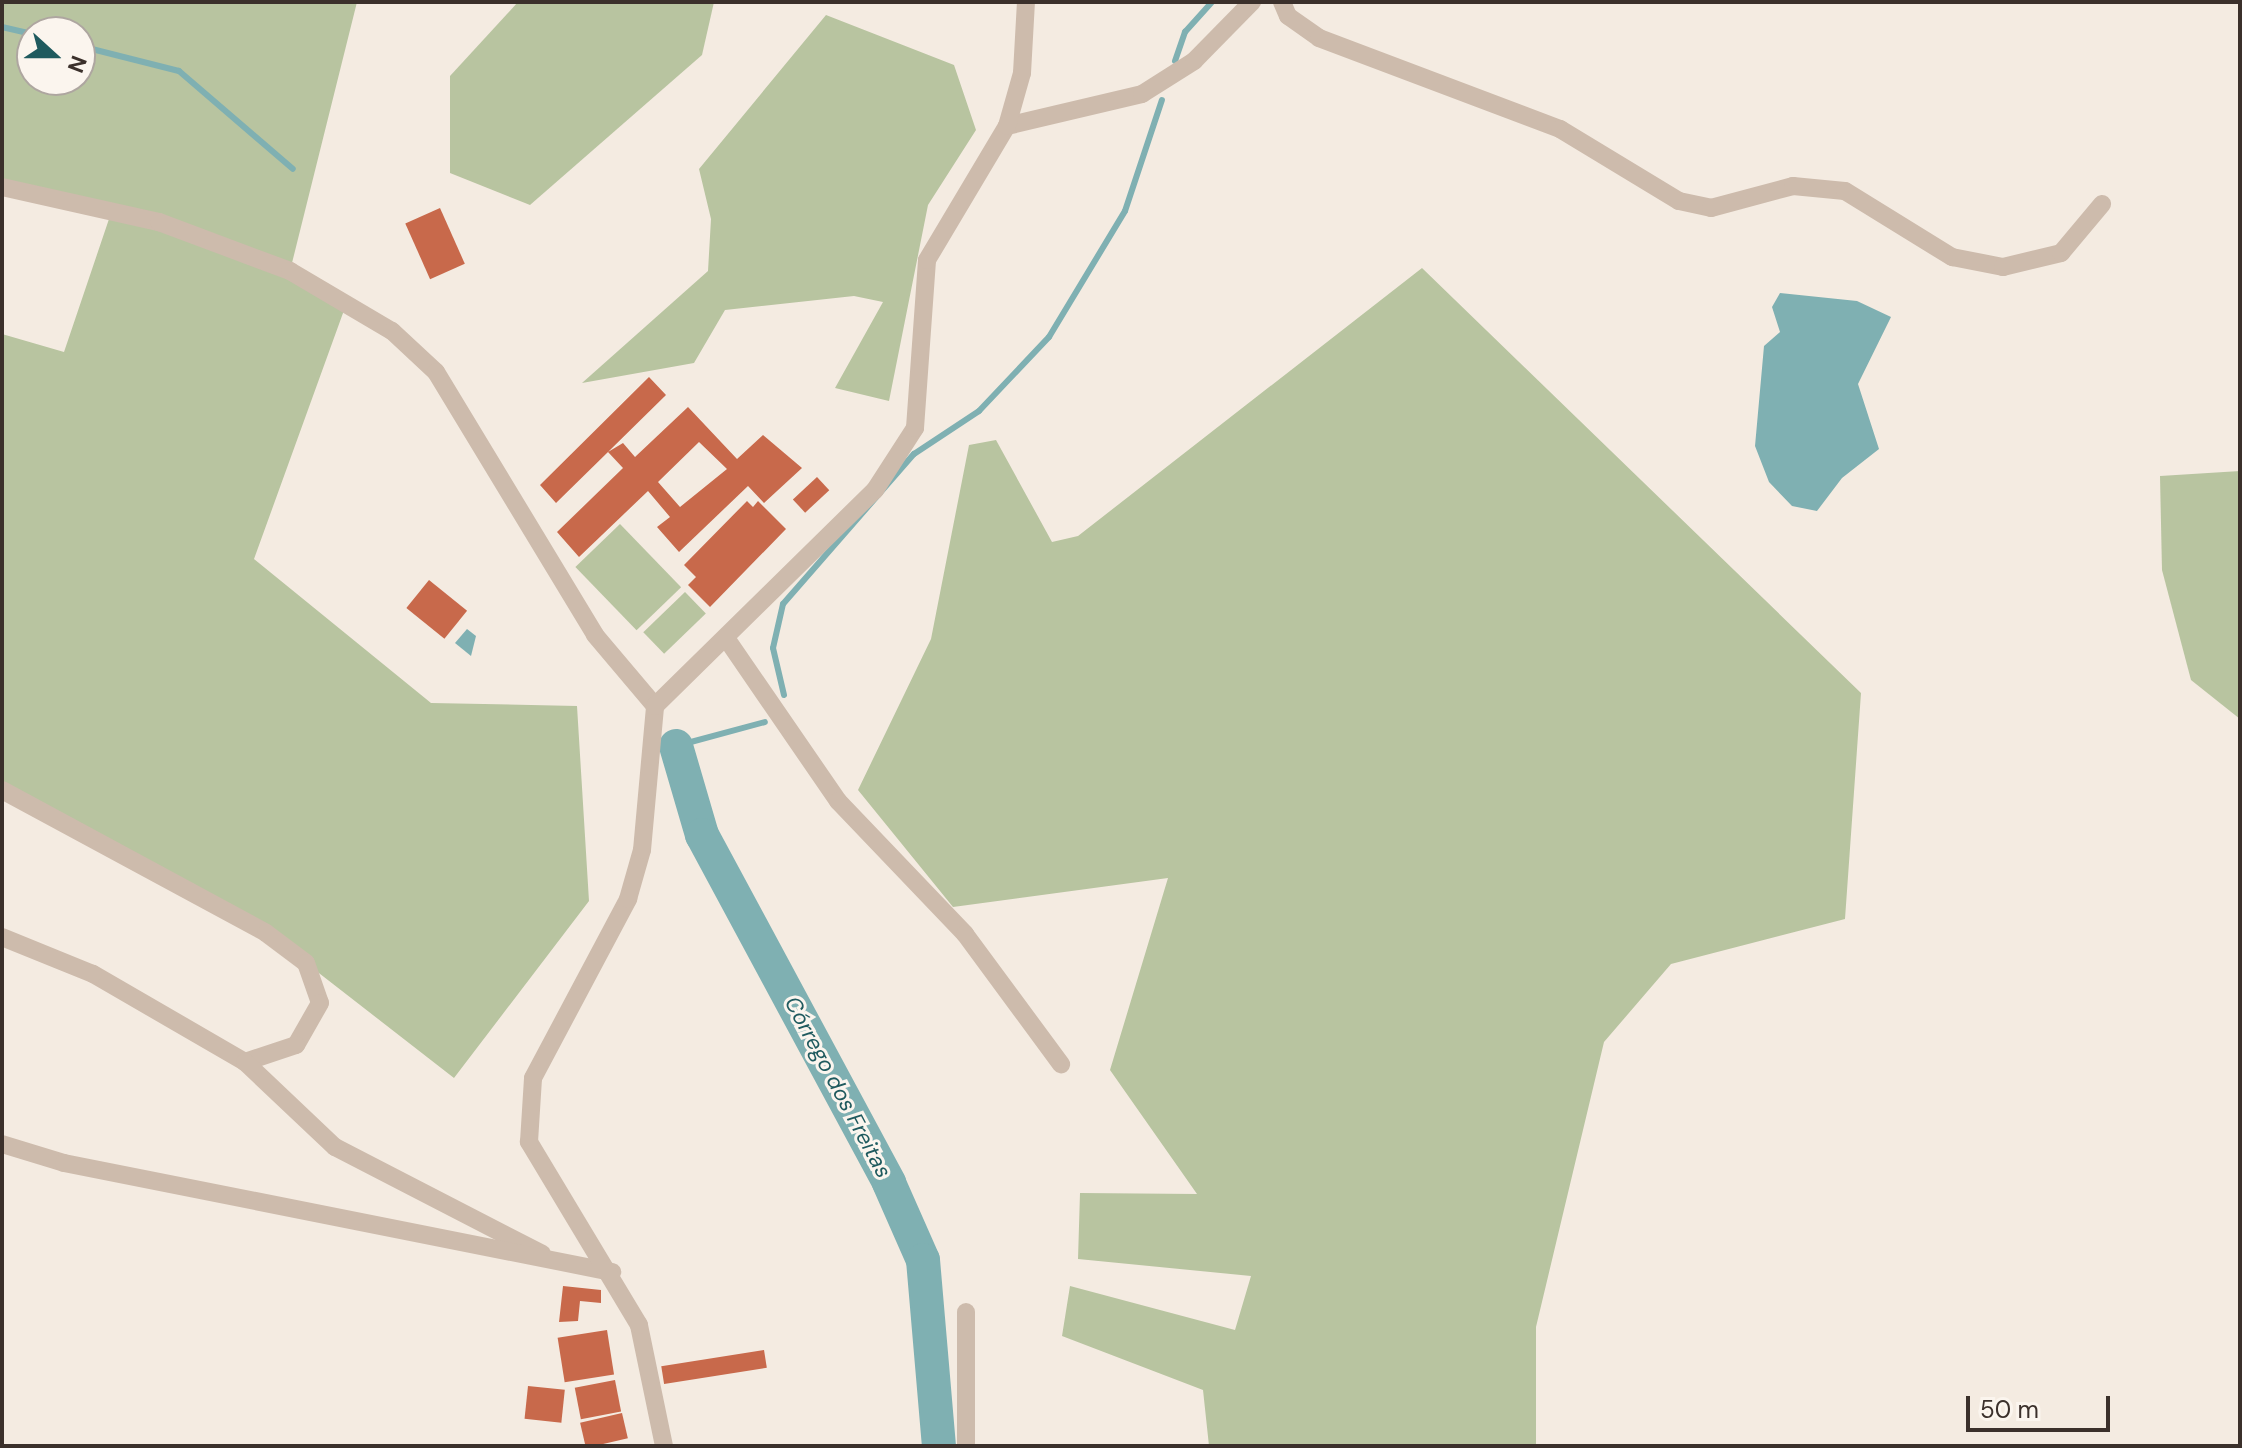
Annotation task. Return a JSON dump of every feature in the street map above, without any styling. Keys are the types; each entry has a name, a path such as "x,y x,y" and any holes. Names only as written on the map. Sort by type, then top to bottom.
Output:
{"street":[{"path":"664,1446 639,1325 612,1272 542,1171 529,1142 527,1107 533,1078 628,899 642,850 655,706 726,638 898,460 922,401 927,260 1007,126 1022,73 1026,2"},
{"path":"1007,126 1142,94 1194,61 1252,2"},
{"path":"1282,2 1288,16 1319,38 1560,129 1679,201 1711,208 1793,186 1845,191 1952,257 2003,267 2061,253 2102,204"},
{"path":"2,187 159,222 290,271 392,331 436,372 595,635 655,706"},
{"path":"726,638 838,801 965,934 1061,1064"},
{"path":"2,790 206,894 306,963 320,1003 310,1026 296,1045 245,1062"},
{"path":"2,937 93,974 245,1062 335,1147 554,1261"},
{"path":"2,1144 79,1166 612,1272"},
{"path":"966,1312 966,1446"}],"green space":[{"path":"2,2 357,2 290,271 347,302 254,559 431,703 577,706 589,901 454,1078 306,963 2,789 2,334 64,352 109,219 2,183"},
{"path":"518,2 714,2 702,55 530,205 450,173 450,76"},
{"path":"826,15 954,65 976,130 928,205 889,401 835,388 883,302 854,296 725,310 694,363 582,383 708,271 711,219 699,169"},
{"path":"1422,268 1861,693 1845,919 1671,964 1604,1042 1536,1327 1536,1446 1209,1446 1203,1390 1062,1336 1070,1286 1235,1330 1251,1276 1078,1259 1080,1193 1197,1194 1110,1070 1168,878 953,907 858,790 931,639 969,445 996,440 1052,542 1078,536"},
{"path":"2240,471 2240,719 2191,680 2162,570 2160,476"},
{"path":"620,524 681,587 637,630 575,567"},
{"path":"685,592 706,614 664,654 643,632"}],"water":[{"path":"1780,293 1857,301 1891,317 1858,384 1879,449 1842,478 1817,511 1792,506 1769,482 1755,446 1764,346 1780,332 1772,307"},
{"path":"467,629 476,636 471,656 455,643"}],"building":[{"path":"440,208 465,264 430,279 405,223"},
{"path":"649,377 666,395 556,503 540,485"},
{"path":"688,407 737,459 763,435 802,468 764,503 748,486 679,552 657,527 670,517 648,491 579,557 557,532 623,468 608,452 623,443 635,457","holes":["699,442 727,469 680,507 658,482"]},
{"path":"817,477 829,490 805,513 793,500"},
{"path":"747,501 753,507 758,501 786,529 710,607 688,585 696,577 684,565"},
{"path":"429,580 467,611 444,639 406,608"},
{"path":"563,1286 601,1290 601,1303 580,1301 578,1321 559,1322"},
{"path":"607,1330 614,1374 565,1382 558,1338"},
{"path":"764,1350 767,1368 664,1384 661,1366"},
{"path":"615,1380 621,1411 581,1419 575,1388"},
{"path":"528,1386 565,1390 561,1423 525,1419"},
{"path":"622,1413 628,1438 585,1446 580,1423"}],"waterway":[{"path":"1175,61 1185,32 1212,2"},
{"path":"2,27 16,30"},
{"path":"96,50 179,71 293,169"},
{"path":"784,695 773,648 783,604 914,454 979,411 1049,337 1125,211 1162,100"},
{"path":"676,746 765,722"},
{"name":"Córrego dos Freitas","path":"676,746 702,835 889,1183 923,1260 939,1446"}]}
